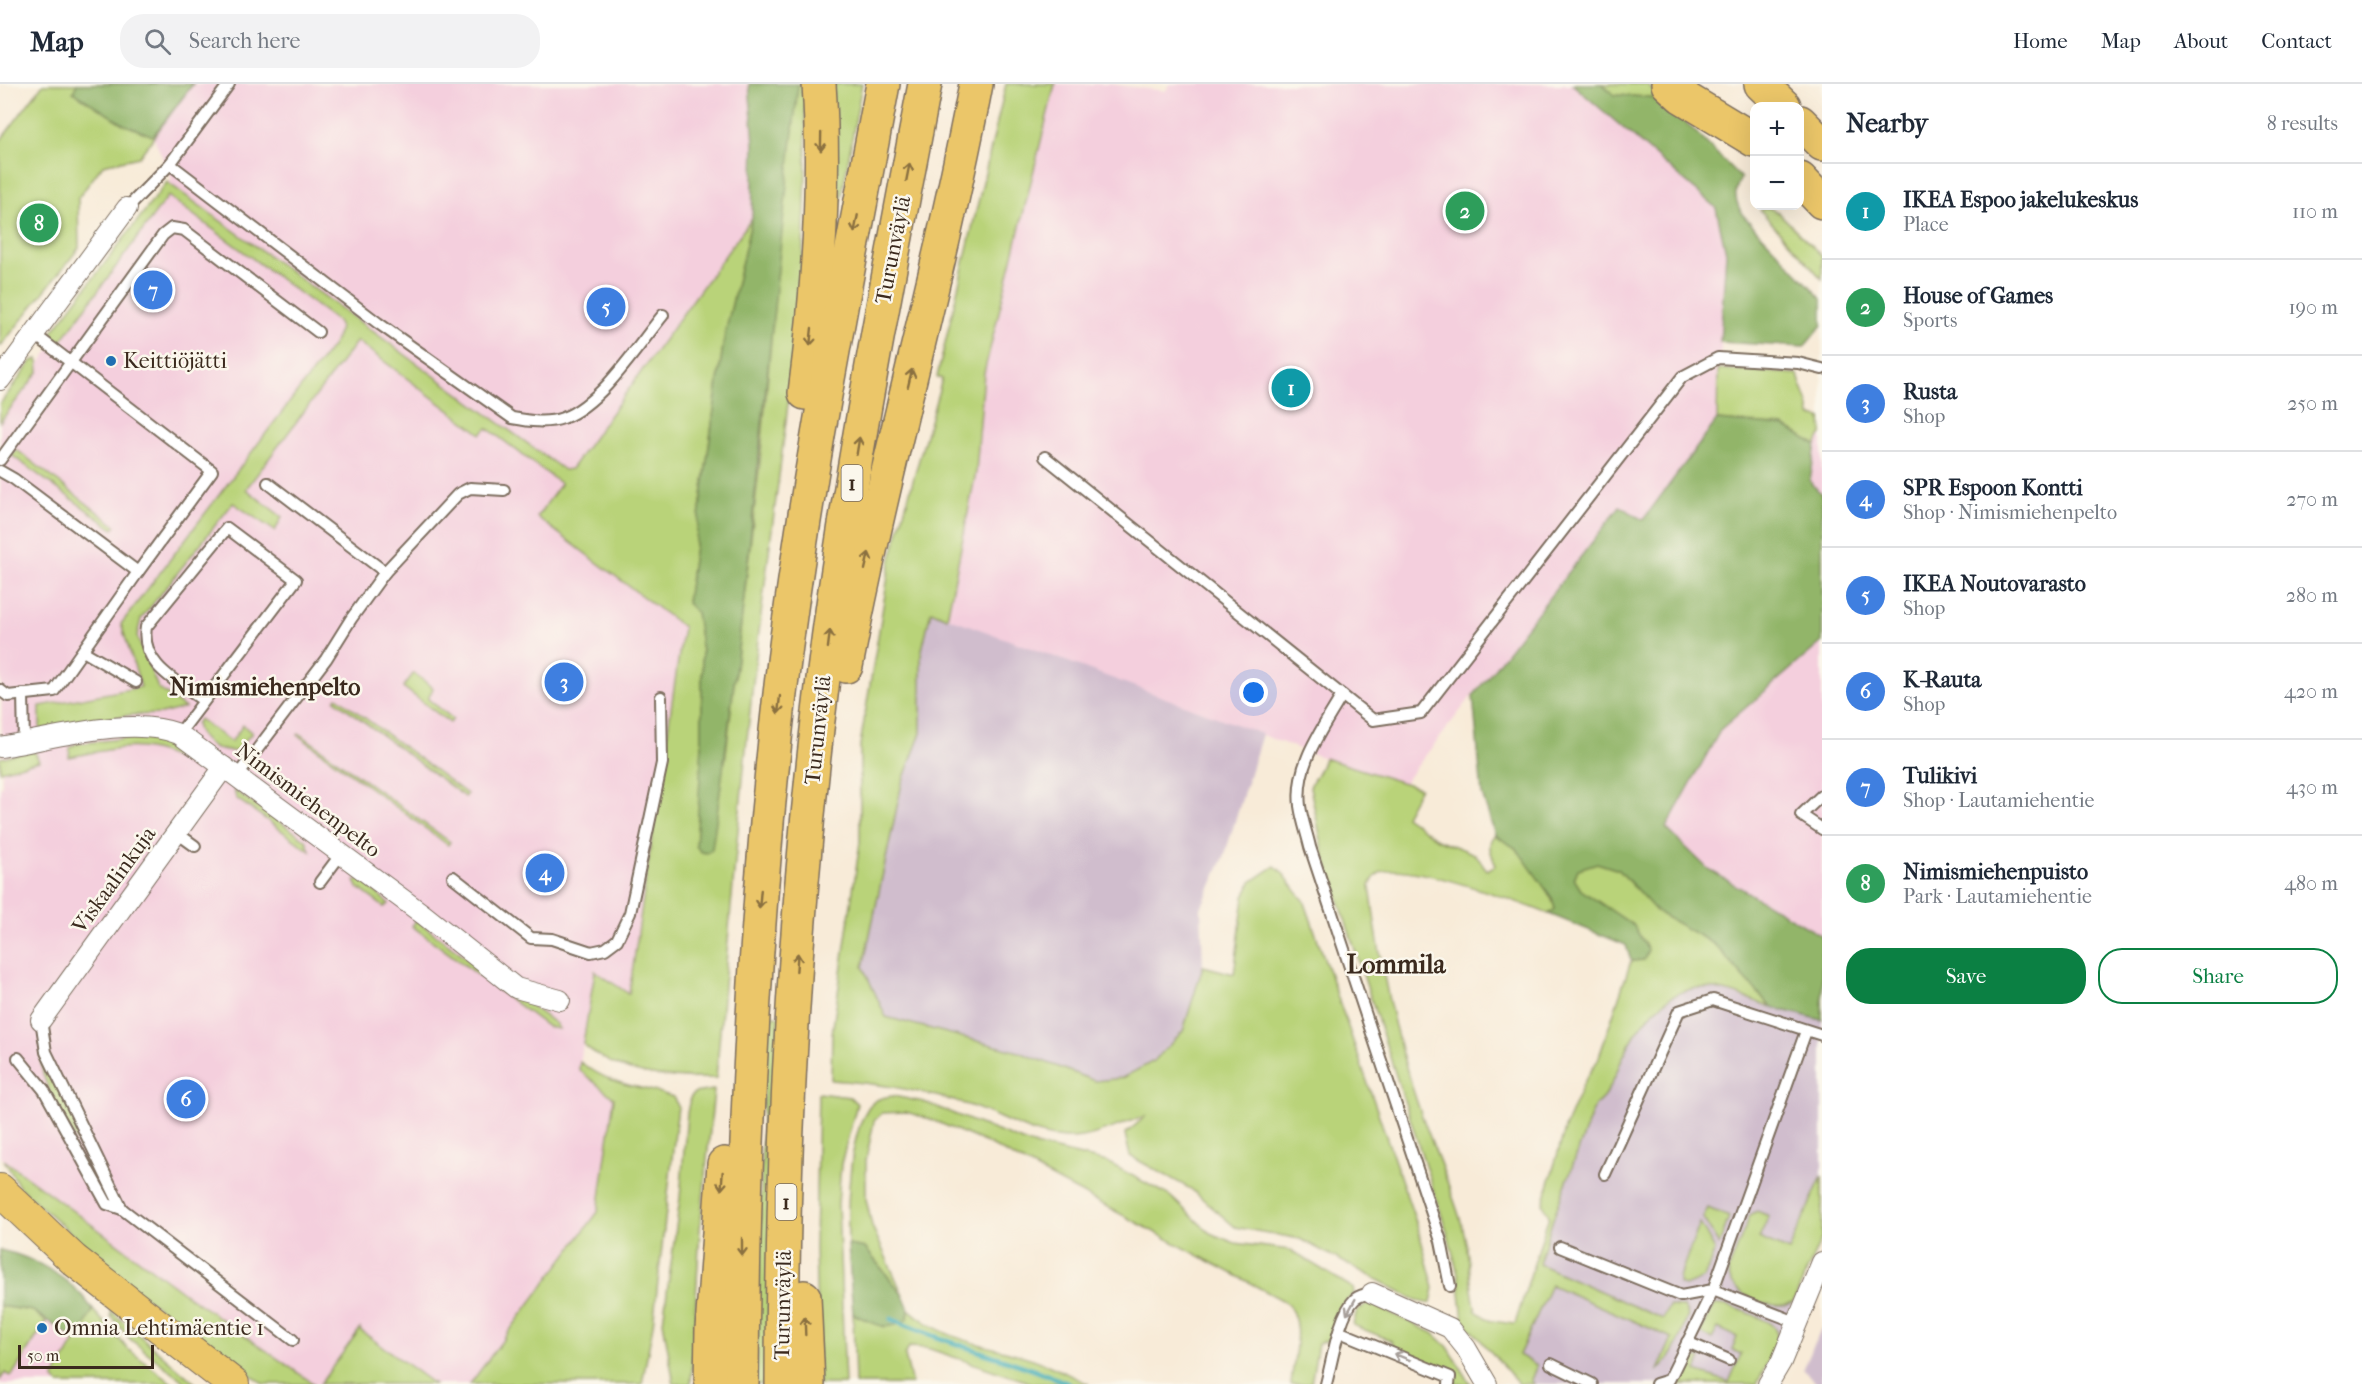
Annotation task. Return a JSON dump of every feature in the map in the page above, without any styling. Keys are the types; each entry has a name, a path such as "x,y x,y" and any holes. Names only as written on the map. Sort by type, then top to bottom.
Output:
{"highway":[{"path":"803,522 798,444 815,297 820,196 819,84"},
{"name":"Turunväylä","path":"742,1384 742,1238 750,1021 766,826 803,522 823,401 883,84"},
{"name":"Turunväylä","path":"782,1384 784,1244 793,1020 802,885 819,713 835,591 874,351 925,84"},
{"path":"802,885 823,830 843,682 860,592 962,161 976,84"},
{"path":"962,161 985,112 993,84"},
{"path":"1668,84 1681,96 1750,137"},
{"path":"1703,84 1750,129"},
{"path":"1761,84 1780,102"},
{"path":"1804,126 1822,144"},
{"path":"1804,184 1822,202"},
{"path":"793,1020 804,1096 803,1259 808,1384"},
{"path":"711,1384 712,1329 728,1105 750,1021"}],"main road":[{"path":"0,1190 74,1260 233,1384"},
{"path":"0,1213 74,1260"}],"street":[{"path":"0,380 127,208"},
{"name":"Nimismiehenpelto","path":"0,747 122,727 163,728 179,734 341,854 428,910 516,988 560,1000"},
{"name":"Viskaalinkuja","path":"40,1020 177,833 230,772"},
{"path":"1768,1384 1781,1362 1822,1262"},
{"path":"1372,1293 1450,1328 1466,1348 1487,1384"}],"lane":[{"path":"127,208 170,164 230,84"},
{"path":"170,164 378,323 512,418 537,423 562,418 586,405 606,385 663,315"},
{"path":"0,460 163,235 172,228 184,230 318,332"},
{"path":"0,690 8,696 54,691 212,471 34,334"},
{"path":"1045,457 1373,720 1421,713 1682,377 1718,358 1798,363 1822,369"},
{"path":"0,471 14,479 138,573"},
{"path":"268,483 385,572"},
{"path":"230,772 326,659 385,572 458,494 470,488 504,490"},
{"path":"179,734 296,580 227,528 146,627 145,634 148,654 155,664 204,701"},
{"path":"83,651 136,682"},
{"path":"23,694 24,743"},
{"path":"1342,695 1306,759 1300,776 1300,806 1310,847 1441,1241 1450,1286"},
{"path":"453,877 531,938 552,939 591,952 605,949 617,940 630,913 662,763 661,697"},
{"path":"1822,795 1801,815 1822,829"},
{"path":"177,833 195,846"},
{"path":"320,882 341,854"},
{"path":"1605,1173 1679,1011 1713,1000 1822,1035"},
{"path":"40,1020 46,1052 122,1209"},
{"path":"1656,1384 1669,1380 1713,1290 1806,1031"},
{"path":"18,1058 44,1090 106,1204 122,1209 293,1340"},
{"path":"1560,1247 1681,1296 1713,1290 1796,1322"},
{"path":"1326,1384 1340,1332 1353,1301 1359,1296 1372,1293"},
{"path":"1340,1332 1450,1377 1449,1384"},
{"path":"1687,1342 1729,1360"},
{"path":"1551,1364 1592,1384"}],"shaded area":[{"path":"193,84 749,84 754,143 752,218 537,517 683,627 629,995 595,971 579,1070 614,1098 598,1212 470,1384 434,1384 360,1330 320,1384 314,1384 191,1298 0,1157 0,789 2,785 0,419 172,179 153,136"},
{"path":"1055,84 1110,84 1166,91 1169,84 1572,84 1716,208 1726,253 1717,420 1643,520 1620,506 1404,783 1324,758 947,618 976,472 984,373"},
{"path":"1822,434 1822,495 1810,481 1816,445"},
{"path":"931,611 1262,734 1224,857 1201,908 1203,966 1183,1031 1154,1061 1122,1078 1095,1081 1018,1052 886,1017 863,967 902,783 921,733 921,654"},
{"path":"1822,642 1822,936 1708,869 1666,828 1721,729"},
{"path":"1631,961 1771,1007 1822,1020 1822,1237 1757,1384 1534,1384 1511,1340 1549,1216 1543,1204 1566,1125 1584,1082 1598,1060"},
{"name":"Omnia Lehtimäentie 1","path":"0,1250 14,1253 46,1268 84,1296 93,1310 77,1341 131,1384 0,1384"},
{"path":"1822,1327 1822,1384 1818,1384 1803,1370"}],"green space":[{"path":"43,84 193,84 139,157 103,165 78,198 79,248 0,347 0,141"},
{"path":"77,84 193,84 153,136 123,124 73,92"},
{"path":"749,84 798,84 798,87 737,659 712,849 707,853 701,852 696,846 702,744 702,652 696,612 687,603 724,339 752,218 754,143"},
{"path":"798,84 804,84 806,149 801,278 788,407 749,718 716,1078 680,1078 645,1074 613,1063 583,1044 595,971 629,994 683,627 537,517 561,484 487,428 481,434 357,341 246,489 282,517 275,531 233,503 141,619 137,636 158,688 185,708 161,714 130,715 40,730 40,706 141,687 121,624 333,345 340,328 337,321 168,196 62,340 57,343 53,339 52,332 167,182 564,470 571,469 752,218 724,339 687,603 696,612 702,652 702,744 725,762 761,452 781,227"},
{"path":"829,84 862,84 829,266"},
{"path":"1006,84 1055,84 984,373 976,472 947,618 931,611 921,654 921,733 902,783 863,967 886,1017 1019,1052 1095,1081 1122,1078 1154,1061 1183,1031 1203,966 1234,974 1244,897 1251,882 1275,866 1304,900 1418,1228 1434,1288 1431,1302 1425,1303 1412,1298 1300,1239 1235,1227 1191,1189 1130,1156 1125,1134 1146,1116 1105,1131 1066,1138 1038,1133 971,1106 936,1096 866,1083 831,1080 832,1034 860,842 860,745 891,558 942,379 937,377"},
{"path":"1572,84 1602,84 1615,95 1662,98 1741,178 1736,196 1742,214 1822,299 1822,325 1804,347 1720,342 1726,253 1716,208"},
{"path":"1602,84 1646,84 1662,98 1614,95"},
{"path":"1760,210 1778,212 1822,256 1822,279"},
{"path":"38,359 39,371 0,422 0,404 32,361"},
{"path":"1718,369 1798,374 1809,405 1810,416 1821,418 1822,434 1816,445 1784,426 1717,420"},
{"path":"1717,420 1784,426 1816,445 1810,481 1822,495 1822,642 1721,729 1666,828 1708,869 1822,936 1822,1020 1771,1007 1714,944 1657,912 1619,870 1597,863 1578,869 1574,879 1581,890 1634,926 1648,950 1644,960 1631,961 1626,945 1549,914 1555,909 1552,898 1517,849 1495,835 1482,794 1473,696 1620,506 1643,520"},
{"path":"17,450 116,526 113,529 10,454"},
{"path":"414,673 433,688 428,699 453,719 450,723 403,687"},
{"path":"337,697 467,794 465,797 335,700"},
{"path":"199,719 231,742 243,725 252,733 236,751 223,750 210,745 201,736 196,724"},
{"path":"299,733 450,842 448,845 298,735"},
{"path":"144,736 176,745 190,755 199,769 180,759 149,749 122,748 69,757 70,748 75,744"},
{"path":"27,751 35,752 39,761 0,771 0,758"},
{"path":"1324,758 1420,788 1405,816 1437,839 1475,854 1487,870 1496,865 1490,849 1492,838 1495,835 1505,840 1532,868 1555,909 1549,914 1467,885 1399,870 1379,873 1370,886 1383,969 1401,1051 1418,1105 1462,1225 1476,1311 1491,1321 1515,1324 1549,1216 1543,1204 1566,1125 1584,1082 1598,1060 1631,961 1644,960 1634,926 1581,890 1574,879 1578,869 1597,863 1619,870 1657,912 1714,944 1771,1007 1730,993 1705,988 1691,989 1678,994 1665,1001 1654,1011 1635,1035 1608,1090 1595,1105 1553,1219 1539,1264 1663,1319 1669,1306 1684,1307 1688,1315 1680,1337 1668,1360 1658,1370 1672,1338 1551,1285 1519,1355 1537,1365 1531,1380 1534,1384 1519,1384 1463,1320 1458,1274 1448,1235 1324,855 1310,787"},
{"path":"234,790 306,840 310,851 236,798"},
{"path":"355,880 362,880 389,904 384,907 357,887"},
{"path":"416,920 556,1024 559,1029 548,1027 412,926"},
{"path":"765,1015 781,1017 772,1384 756,1384"},
{"path":"42,1052 96,1167 90,1163 50,1093 41,1064"},
{"path":"580,1062 615,1081 673,1097 678,1106 653,1325 642,1384 470,1384 598,1212 614,1098 579,1070"},
{"path":"714,1090 700,1229 691,1384 674,1384 663,1322 680,1198 687,1113 690,1098 694,1093"},
{"path":"818,1093 850,1097 857,1104 841,1164 838,1204 845,1384 819,1384 815,1248"},
{"path":"893,1096 924,1102 1030,1144 1107,1162 1170,1196 1210,1233 1235,1243 1290,1250 1353,1288 1354,1294 1341,1309 1330,1340 1318,1343 1311,1384 1291,1384 1296,1329 1295,1318 1284,1301 987,1143 930,1119 906,1112 882,1113 874,1121 866,1160 866,1199 872,1226 903,1295 865,1248 848,1245 850,1174 856,1137 861,1121 870,1105 879,1099"},
{"path":"4,1160 191,1298 314,1384 264,1384 223,1356 135,1290 20,1188"},
{"path":"1822,1176 1822,1237 1793,1303 1774,1305 1763,1303 1744,1294 1730,1280 1728,1271 1750,1215 1757,1211 1769,1216 1759,1238 1789,1251"},
{"path":"1708,1208 1729,1217 1719,1245 1703,1218"},
{"path":"1700,1223 1715,1250 1704,1278 1685,1286 1679,1284 1679,1278"},
{"path":"848,1245 865,1248 903,1295 909,1309 908,1319 893,1326 881,1326 853,1314"},
{"path":"0,1250 40,1264 64,1280 85,1299 93,1310 77,1341 33,1311 0,1306"},
{"path":"1369,1303 1433,1333 1448,1347 1471,1384 1453,1384 1447,1370 1395,1350 1392,1341 1353,1325 1357,1310"},
{"path":"1714,1305 1727,1306 1745,1312 1762,1319 1775,1329 1778,1340 1757,1384 1679,1384 1692,1355 1701,1359 1696,1371 1729,1382 1741,1354 1732,1350 1737,1337 1718,1328 1712,1339 1700,1333"},
{"path":"0,1306 33,1311 46,1322 13,1374 10,1376 5,1373 0,1380"},
{"path":"909,1309 923,1320 953,1336 1033,1359 1089,1384 1034,1384 927,1348 909,1347 905,1356 912,1384 855,1384 853,1314 884,1327 908,1319"},
{"path":"93,1310 128,1349 173,1384 59,1384 53,1379"},
{"path":"111,1311 196,1384 187,1384 130,1339 111,1316"},
{"path":"360,1330 434,1384 320,1384"}],"waterway":[{"path":"891,1319 1069,1384"}],"place":[{"name":"House of Games","path":"1465,211"},
{"name":"Nimismiehenpuisto","path":"39,223"},
{"name":"Tulikivi","path":"153,290"},
{"name":"IKEA Noutovarasto","path":"606,307"},
{"name":"Keittiöjätti","path":"111,361"},
{"name":"IKEA Espoo jakelukeskus","path":"1291,388"},
{"name":"Rusta","path":"564,682"},
{"name":"SPR Espoon Kontti","path":"545,873"},
{"name":"K-Rauta","path":"186,1099"},
{"name":"Omnia Lehtimäentie 1","path":"42,1328"}],"district":[{"name":"Nimismiehenpelto","path":"265,687"},
{"name":"Lommila","path":"1396,964"}]}
